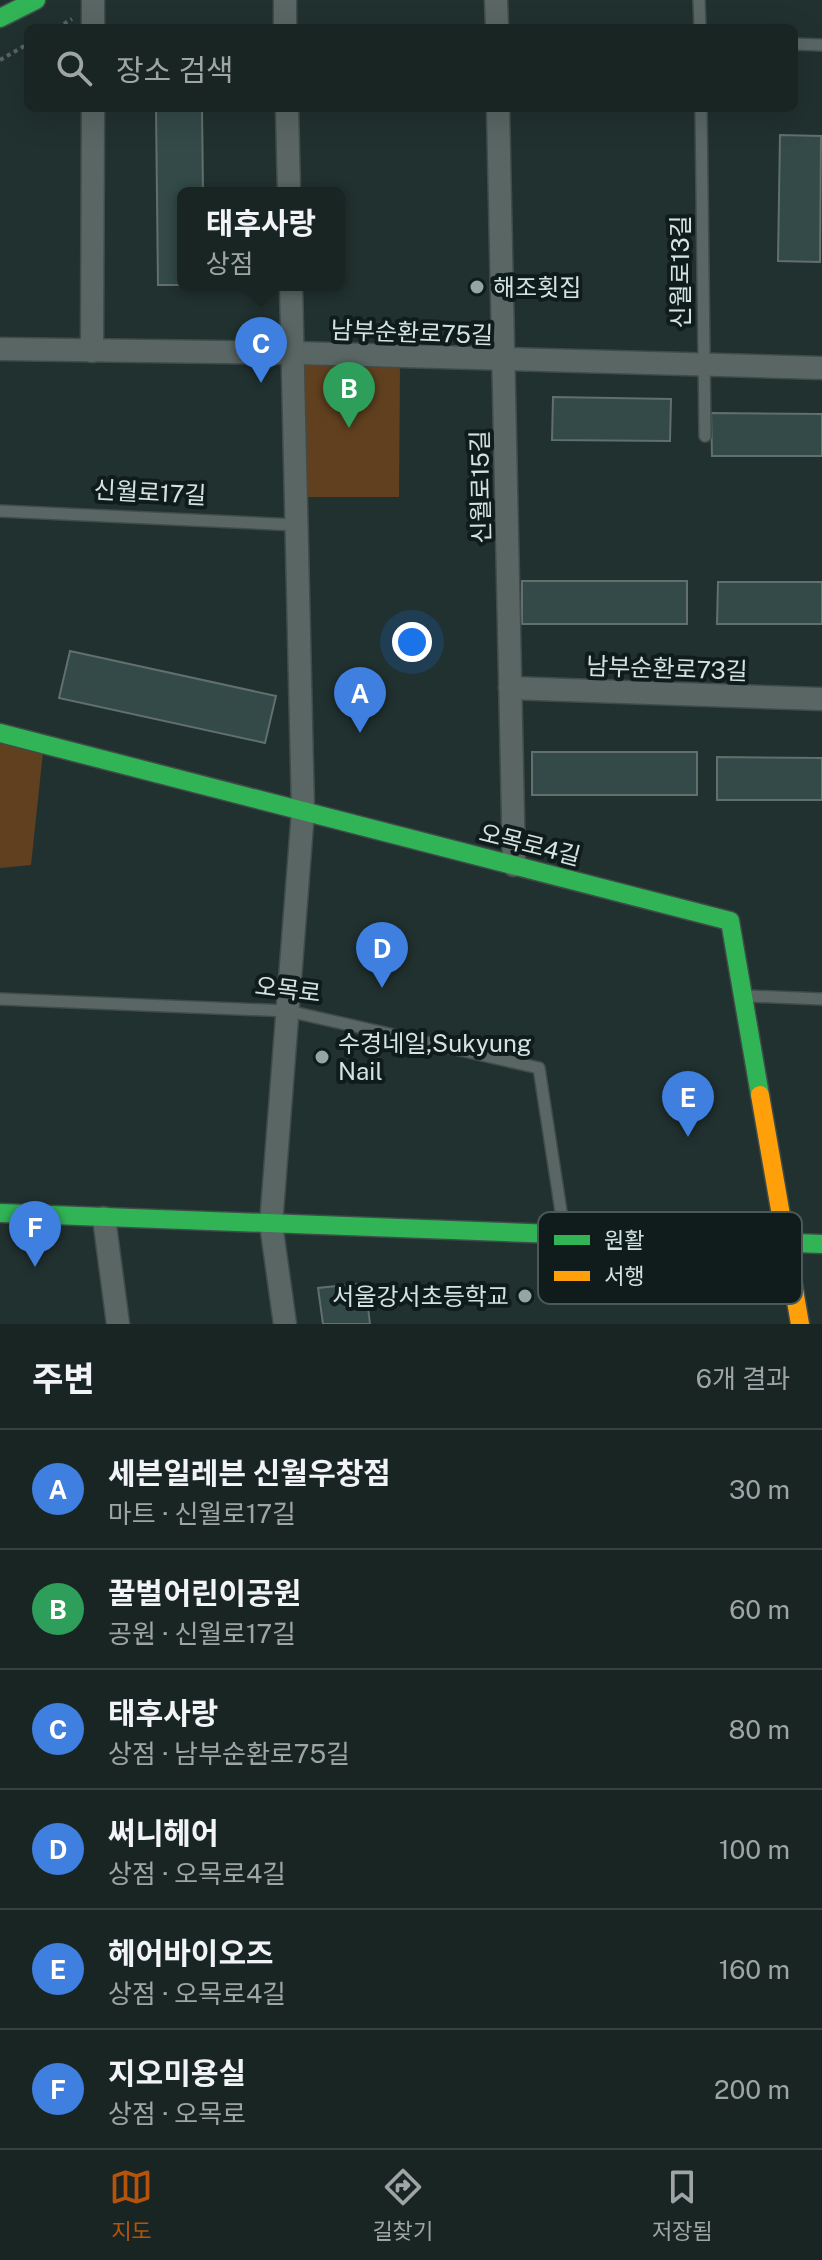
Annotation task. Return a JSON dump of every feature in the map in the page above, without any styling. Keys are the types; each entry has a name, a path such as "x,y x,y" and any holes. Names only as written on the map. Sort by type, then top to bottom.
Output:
{"street":[{"path":"0,18 36,0"},
{"path":"93,0 93,24"},
{"path":"285,0 285,24"},
{"path":"496,0 497,24"},
{"path":"92,351 93,112"},
{"path":"287,112 289,187"},
{"name":"신월로15길","path":"498,112 514,865"},
{"path":"285,1324 271,1224 303,811 291,291"},
{"name":"남부순환로75길","path":"0,349 293,353 822,368"},
{"name":"남부순환로73길","path":"510,688 822,699"},
{"name":"오목로4길","path":"0,733 730,921 782,1212"},
{"path":"0,1213 538,1234"},
{"path":"104,1218 118,1324"},
{"name":"오목로4길","path":"797,1304 800,1324"}],"lane":[{"path":"699,0 700,24"},
{"path":"798,44 822,45"},
{"name":"신월로13길","path":"701,112 705,436"},
{"name":"신월로17길","path":"0,511 297,525"},
{"path":"743,996 822,999"},
{"name":"오목로","path":"0,999 288,1011 539,1068 561,1212"}],"path":[{"path":"0,60 24,46"}],"shaded area":[{"path":"298,360 400,360 399,497 298,497"},
{"path":"0,741 43,752 31,865 0,868"}],"building":[{"path":"156,112 202,112 203,187 177,187 177,285 158,285"},
{"path":"780,135 821,136 820,262 778,261"},
{"path":"553,397 671,399 670,441 552,440"},
{"path":"711,413 822,414 822,456 712,456"},
{"path":"522,581 687,581 687,624 522,624"},
{"path":"718,582 822,582 822,624 717,624"},
{"path":"70,651 276,696 265,743 59,698"},
{"path":"532,752 697,752 697,795 532,795"},
{"path":"717,757 822,758 822,800 717,800"},
{"path":"365,1283 370,1324 323,1324 318,1288"}],"traffic: fast":[{"path":"0,18 36,0"},
{"path":"0,733 730,921 760,1095"},
{"path":"0,1213 538,1233"},
{"path":"802,1243 822,1244"}],"traffic: slow":[{"path":"760,1095 780,1212"},
{"path":"797,1304 800,1324"}],"place":[{"name":"해조횟집","path":"477,287"},
{"name":"태후사랑","path":"261,383"},
{"name":"꿀벌어린이공원","path":"349,428"},
{"name":"세븐일레븐 신월우창점","path":"360,733"},
{"name":"써니헤어","path":"382,988"},
{"name":"수경네일,Sukyung Nail","path":"322,1057"},
{"name":"헤어바이오즈","path":"688,1137"},
{"name":"지오미용실","path":"35,1267"},
{"name":"서울강서초등학교","path":"525,1296"}]}
